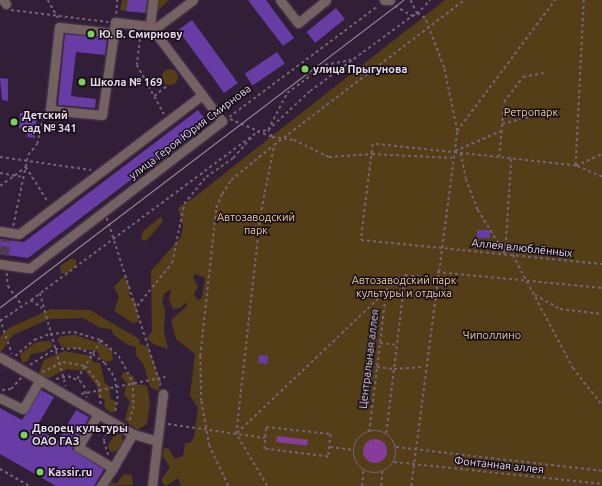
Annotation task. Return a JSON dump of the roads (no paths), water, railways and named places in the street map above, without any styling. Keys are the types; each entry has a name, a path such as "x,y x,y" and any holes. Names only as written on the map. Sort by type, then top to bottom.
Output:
{"lane":[{"path":"6,234 19,234 202,94 150,26 153,0"},
{"path":"114,33 59,27 50,110 102,115 114,33 115,22 150,26 193,0"},
{"path":"280,0 298,23 326,0"},
{"name":"улица Героя Юрия Смирнова","path":"3,262 30,268 225,119 202,94"},
{"path":"0,357 129,432 157,441"},
{"path":"0,398 23,409 39,379"},
{"path":"152,486 163,394"},
{"path":"98,414 78,447 113,468"},
{"path":"101,486 113,468 129,432"}],"tunnel":[{"path":"4,255 6,239"}],"tram line":[{"path":"0,307 403,0"}],"place":[{"name":"Ю. В. Смирнову","path":"91,34"},
{"name":"улица Прыгунова","path":"305,69"},
{"name":"Школа № 169","path":"82,82"},
{"name":"Детский сад № 341","path":"14,122"},
{"name":"Дворец культуры ОАО ГАЗ","path":"24,435"},
{"name":"Kassir.ru","path":"40,472"}],"park label":[{"name":"Ретропарк","path":"531,112"},
{"name":"Автозаводский парк","path":"256,224"},
{"name":"Автозаводский парк культуры и отдыха","path":"404,287"},
{"name":"Чиполлино","path":"492,335"}]}
